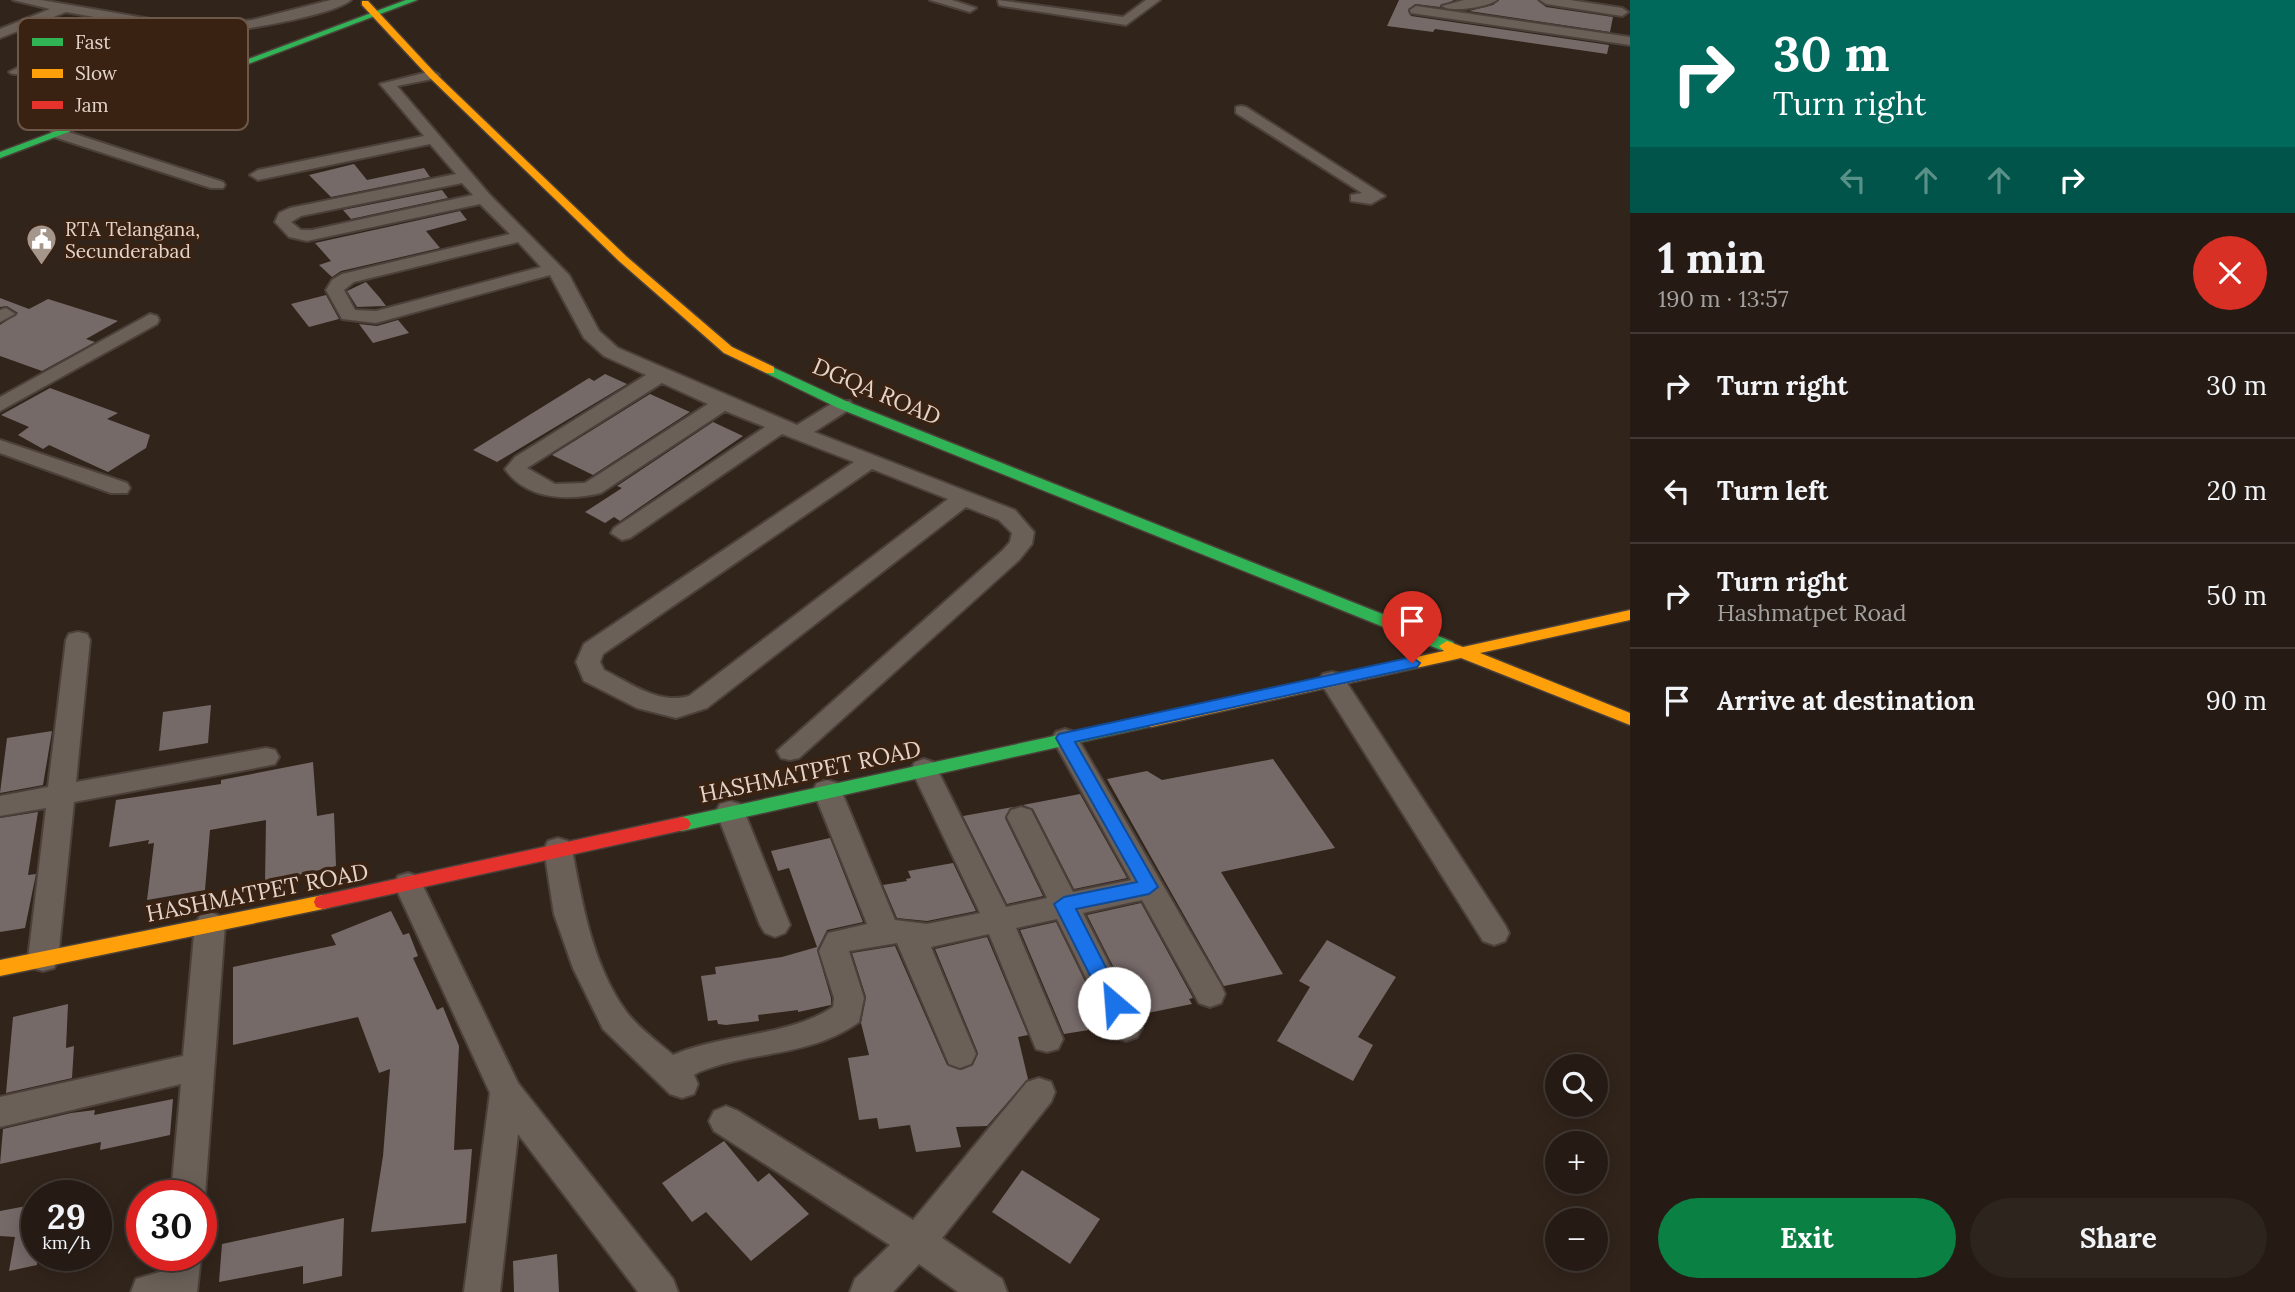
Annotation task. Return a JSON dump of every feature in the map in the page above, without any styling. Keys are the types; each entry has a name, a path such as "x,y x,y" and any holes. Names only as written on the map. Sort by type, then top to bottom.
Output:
{"main road":[{"path":"248,49 367,4 413,0"},
{"path":"248,53 367,4"},
{"name":"DGQA ROAD","path":"367,4 432,75 624,259 728,350 843,405 1630,719"},
{"path":"0,144 37,130"},
{"path":"0,155 63,130"},
{"name":"HASHMATPET ROAD","path":"0,968 408,884 1630,615"}],"street":[{"path":"19,0 117,18"},
{"path":"248,22 345,0"},
{"path":"936,0 970,8"},
{"path":"1003,2 1126,21 1154,0"},
{"path":"1492,0 1416,10 1624,40 1623,6 1546,0"},
{"path":"40,18 62,9"},
{"path":"0,34 18,27"},
{"path":"432,75 387,85 484,198 569,287 584,322 603,346 624,360 659,376 965,497 1016,522 1023,532 1021,544 790,751"},
{"path":"1241,110 1377,196 1371,199 1357,198"},
{"path":"56,133 217,186"},
{"path":"258,175 433,139"},
{"path":"466,177 296,212 285,217 283,222 291,233 312,235 484,198"},
{"path":"522,236 348,278 338,284 335,290 349,315 376,317 553,269"},
{"path":"0,405 150,320"},
{"path":"659,376 522,461 516,469 522,475 557,491 575,495 593,488 723,402"},
{"path":"622,533 791,428 843,405"},
{"path":"0,446 119,488"},
{"path":"870,461 593,650 588,662 593,676 646,702 676,709 698,702 965,497"},
{"path":"43,959 78,640"},
{"path":"1332,680 1494,933"},
{"path":"1065,738 1210,994"},
{"path":"0,806 266,757"},
{"path":"924,769 997,918 1047,1039"},
{"path":"827,790 960,1054"},
{"path":"730,811 775,925"},
{"path":"1021,817 1126,1028"},
{"path":"558,849 569,914 593,978 614,1020 675,1078 706,1055 812,1032 835,1024 848,1013 849,998 834,951 839,941 898,934 927,936 997,918 1149,887"},
{"path":"408,884 506,1093 660,1292"},
{"path":"189,1180 210,924"},
{"path":"0,1112 200,1066"},
{"path":"868,1292 917,1242 1039,1092"},
{"path":"482,1292 506,1093"},
{"path":"726,1121 917,1242 989,1292"}],"building":[{"path":"1399,0 1454,0 1440,7 1415,4 1408,11 1411,16 1609,45 1607,54 1435,29 1433,32 1387,26"},
{"path":"1499,0 1537,0 1546,7 1613,17 1610,32 1469,11 1493,5"},
{"path":"354,164 367,180 424,168 430,177 331,197 309,175"},
{"path":"442,190 448,198 351,219 343,210"},
{"path":"460,211 467,220 426,231 440,248 341,271 332,277 319,265 331,261 315,243"},
{"path":"366,282 386,306 357,307 347,291"},
{"path":"326,295 339,319 309,327 291,304"},
{"path":"0,298 29,309 48,299 118,321 86,339 95,342 42,371 0,356 0,325 18,313 7,306 0,307"},
{"path":"398,320 409,333 373,343 359,324 377,326"},
{"path":"605,374 627,384 497,462 473,450 589,378 594,381"},
{"path":"50,388 118,413 107,419 150,435 146,448 108,472 49,445 43,449 18,435 29,427 1,415"},
{"path":"650,394 690,412 593,475 552,455"},
{"path":"713,422 743,436 620,521 614,517 605,523 585,512 622,488 617,486"},
{"path":"211,705 208,743 159,751 163,712"},
{"path":"52,731 43,785 0,793 7,738"},
{"path":"1273,759 1335,848 1221,872 1283,974 1224,986 1107,779 1147,771 1162,780"},
{"path":"313,762 317,816 334,813 336,866 265,883 266,820 210,830 205,890 147,900 154,843 148,844 149,840 109,847 116,800 221,784 221,780"},
{"path":"1080,794 1127,878 1074,889 1033,809 1023,805"},
{"path":"1013,807 1005,818 1043,896 1007,904 963,816"},
{"path":"38,812 28,875 36,874 25,928 0,932 0,818"},
{"path":"830,838 863,922 827,930 817,950 831,1005 798,1012 758,1015 759,1021 726,1025 718,1024 717,1020 708,1021 701,976 716,974 715,967 782,957 817,947 789,868 778,871 771,851"},
{"path":"953,863 976,911 927,921 897,918 883,885 907,881 906,879 911,878 908,871"},
{"path":"1141,903 1193,998 1189,999 1192,1004 1138,1015 1087,915"},
{"path":"391,911 403,935 409,933 418,956 413,958 437,1010 443,1007 459,1046 454,1150 472,1149 466,1223 371,1232 383,1156 390,1069 379,1073 358,1017 233,1045 233,967 336,945 331,935"},
{"path":"1056,922 1107,1027 1064,1034 1020,930"},
{"path":"987,937 1028,1035 1018,1037 1028,1079 987,1126 956,1127 961,1147 916,1152 910,1125 879,1129 877,1118 859,1120 848,1058 869,1055 861,1023 866,997 852,953 895,946 947,1065 961,1070 973,1065 978,1053 935,949"},
{"path":"1327,940 1396,977 1358,1037 1373,1045 1353,1081 1277,1041 1310,987 1299,981"},
{"path":"68,1004 66,1048 74,1046 72,1078 6,1093 13,1017"},
{"path":"173,1099 170,1135 100,1150 101,1142 0,1164 3,1129 71,1113 95,1110 94,1115"},
{"path":"724,1141 758,1182 769,1173 809,1214 751,1261 706,1212 692,1222 662,1183"},
{"path":"1022,1170 1100,1219 1070,1264 992,1212"},
{"path":"21,1207 21,1268 9,1271 15,1237 0,1236 0,1211"},
{"path":"344,1218 342,1276 303,1284 303,1266 219,1282 222,1244"},
{"path":"557,1254 559,1292 514,1292 513,1261"}],"traffic: fast":[{"path":"248,62 413,0"},
{"path":"0,155 67,130"},
{"path":"770,370 843,405 1447,646"},
{"path":"682,824 1151,721"}],"traffic: slow":[{"path":"365,3 432,75 623,259 728,350 770,370"},
{"path":"1151,721 1630,615"},
{"path":"1447,646 1630,719"},
{"path":"0,968 323,902"}],"traffic: jam":[{"path":"323,902 682,824"}],"place":[{"name":"RTA Telangana, Secunderabad","path":"42,267"}],"route":[{"path":"1114,1003 1064,904 1149,887 1065,738 1412,663"}]}
